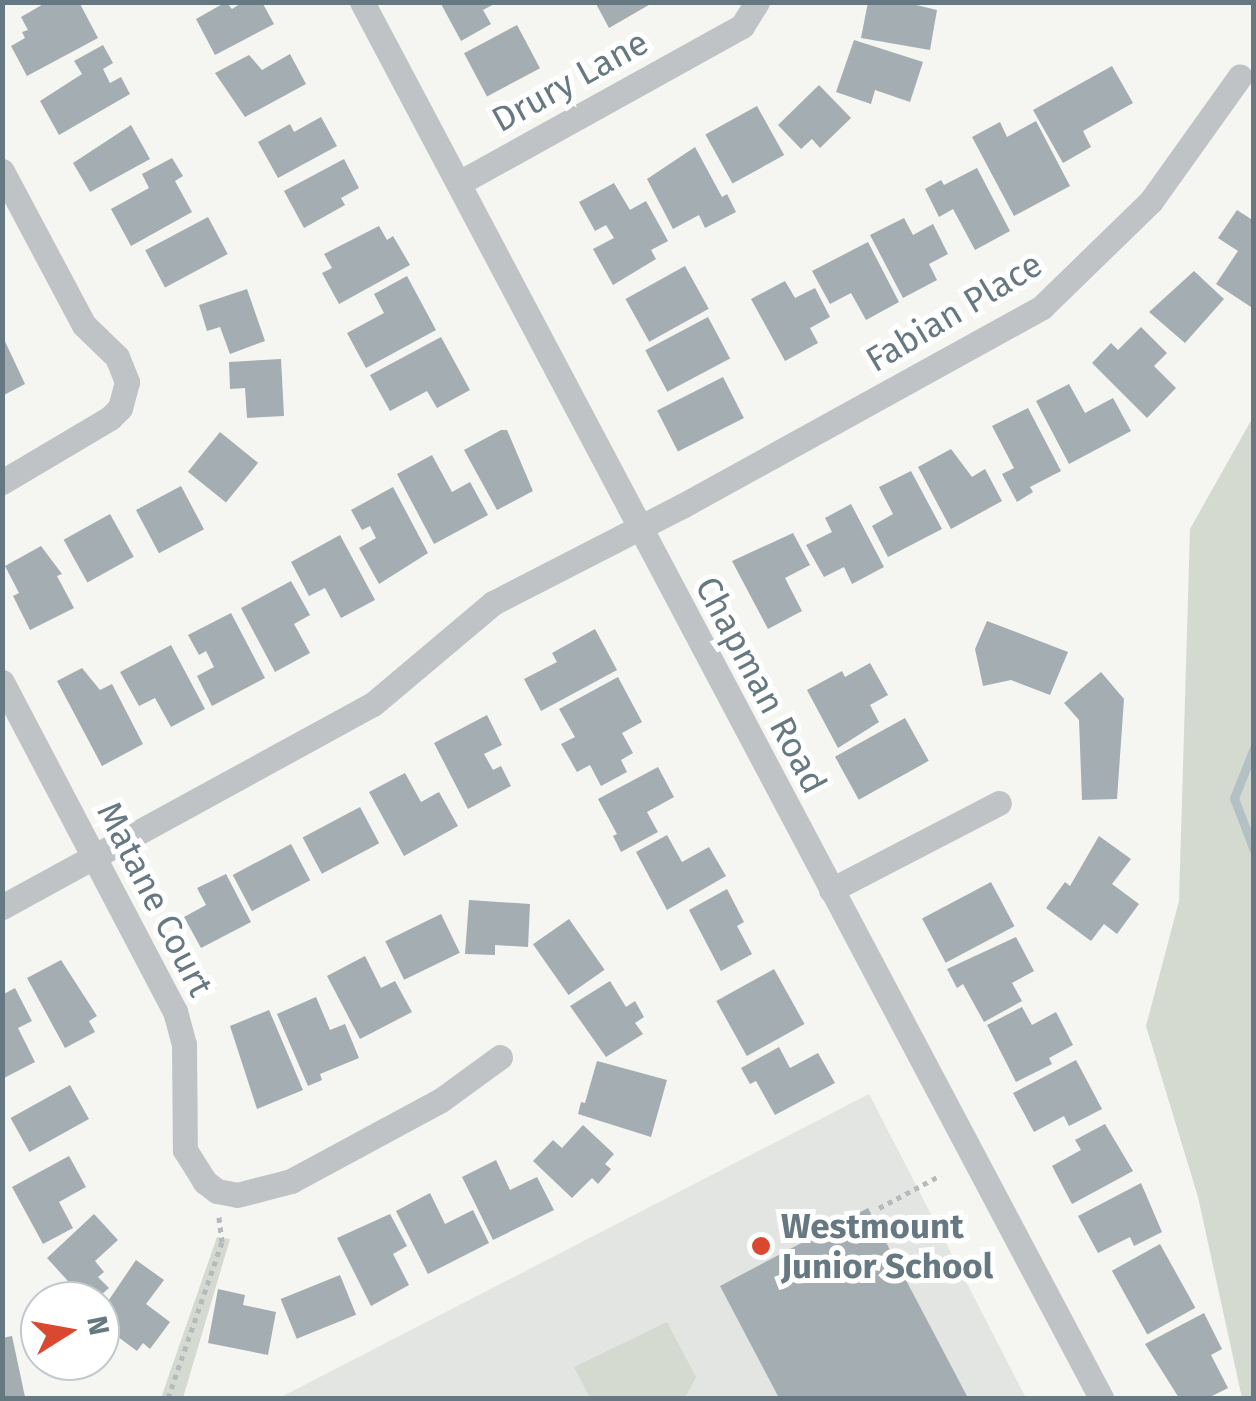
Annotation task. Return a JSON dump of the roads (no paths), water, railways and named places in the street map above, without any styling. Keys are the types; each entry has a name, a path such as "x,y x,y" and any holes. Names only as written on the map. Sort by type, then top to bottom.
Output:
{"street":[{"name":"Chapman Road","path":"362,2 1101,1398"},
{"name":"Drury Lane","path":"459,182 742,26 758,2"},
{"name":"Fabian Place","path":"2,907 373,704 493,603 1042,307 1151,201 1240,76"},
{"path":"2,171 84,325 117,357 127,382 120,408 110,418 2,482"},
{"name":"Matane Court","path":"2,682 175,1011 184,1045 185,1150 193,1167 217,1192 252,1194 291,1181 441,1100 500,1057"},
{"path":"831,890 998,803"}],"waterway":[{"path":"1254,748 1234,798 1254,850"}],"place":[{"name":"Westmount Junior School","path":"761,1246"}]}
